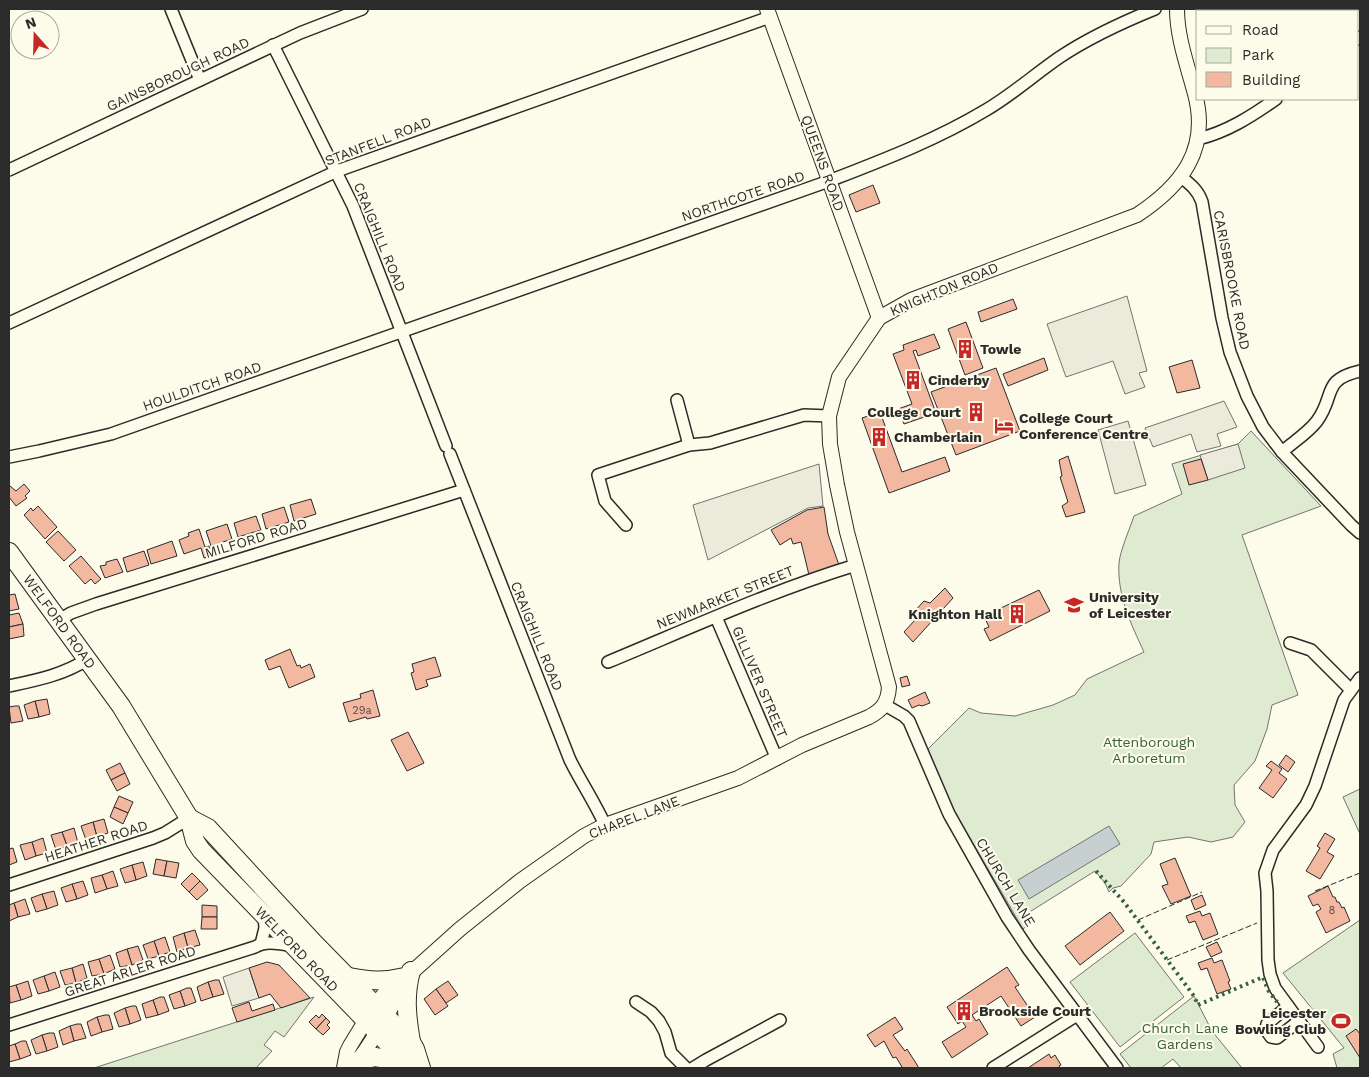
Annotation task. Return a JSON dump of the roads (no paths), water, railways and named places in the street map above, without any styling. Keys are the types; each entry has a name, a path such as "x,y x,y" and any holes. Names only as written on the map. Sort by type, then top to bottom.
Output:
{"main road":[{"name":"WELFORD ROAD","path":"9,552 121,706 189,818 195,841 202,850 371,1026 416,1066"},
{"name":"WELFORD ROAD","path":"189,818 208,828 314,943 411,1042 415,1049 416,1066"},
{"path":"349,977 378,982 406,976 406,1005 411,1042"},
{"path":"358,1061 375,1057 416,1066"}],"street":[{"path":"171,9 200,80"},
{"name":"GAINSBOROUGH ROAD","path":"9,170 300,33 362,9"},
{"name":"NORTHCOTE ROAD","path":"402,332 830,181 927,142 988,109 1063,56 1115,26 1156,9"},
{"name":"KNIGHTON ROAD","path":"1177,9 1179,32 1196,99"},
{"name":"QUEENS ROAD","path":"768,13 879,318"},
{"name":"STANFELL ROAD","path":"9,323 337,171 768,13"},
{"name":"CRAIGHILL ROAD","path":"274,45 357,215 570,760 597,806 605,825"},
{"name":"KNIGHTON ROAD","path":"887,700 887,679 856,565 837,485 830,444 829,416 839,377 879,318 910,300 1137,215 1154,204 1180,176 1195,153 1199,124 1196,100"},
{"path":"1198,139 1220,133 1274,100"},
{"name":"CARISBROOKE ROAD","path":"1180,176 1200,195 1230,352 1256,416 1282,452 1360,533"},
{"name":"HOULDITCH ROAD","path":"9,457 111,434 402,332"},
{"path":"1282,452 1317,420 1334,383 1340,377 1360,371"},
{"path":"677,400 689,445"},
{"path":"626,525 605,501 598,475 689,445 710,443 804,415 829,416"},
{"name":"MILFORD ROAD","path":"59,620 71,613 96,604 464,490"},
{"name":"NEWMARKET STREET","path":"608,662 796,584 856,565"},
{"name":"GILLIVER STREET","path":"716,617 777,759"},
{"path":"1290,643 1311,650 1351,690"},
{"path":"9,686 59,674 73,669 88,659"},
{"path":"1318,1047 1275,988 1268,960 1265,873 1273,850 1301,812 1315,786 1344,700 1360,678"},
{"name":"CHAPEL LANE","path":"358,1061 344,1068 347,1052 371,1026 389,988 520,881 584,836 605,825 738,778 802,745 869,717 879,711 887,700"},
{"name":"CHURCH LANE","path":"887,700 904,716 911,727 949,814 1007,917 1117,1068"},
{"name":"HEATHER ROAD","path":"9,885 153,838 189,818"},
{"path":"260,944 265,928 264,913"},
{"name":"GREAT ARLER ROAD","path":"9,1025 260,944 271,942 296,947"},
{"path":"636,1002 651,1012 659,1021 665,1032 671,1053 686,1068"},
{"path":"1288,1006 1267,1024 1266,1030 1271,1037 1277,1038 1299,1021"},
{"path":"994,1068 1077,1015"},
{"path":"694,1068 780,1020"}],"place":[{"name":"Towle","path":"965,349"},
{"name":"Cinderby","path":"913,380"},
{"name":"College Court","path":"976,412"},
{"name":"College Court Conference Centre","path":"1004,426"},
{"name":"Chamberlain","path":"879,437"},
{"name":"University of Leicester","path":"1074,605"},
{"name":"Knighton Hall","path":"1017,614"},
{"name":"Brookside Court","path":"964,1011"},
{"name":"Leicester Bowling Club","path":"1341,1021"}],"park label":[{"name":"Attenborough Arboretum","path":"1149,750"},
{"name":"Church Lane Gardens","path":"1185,1036"}]}
